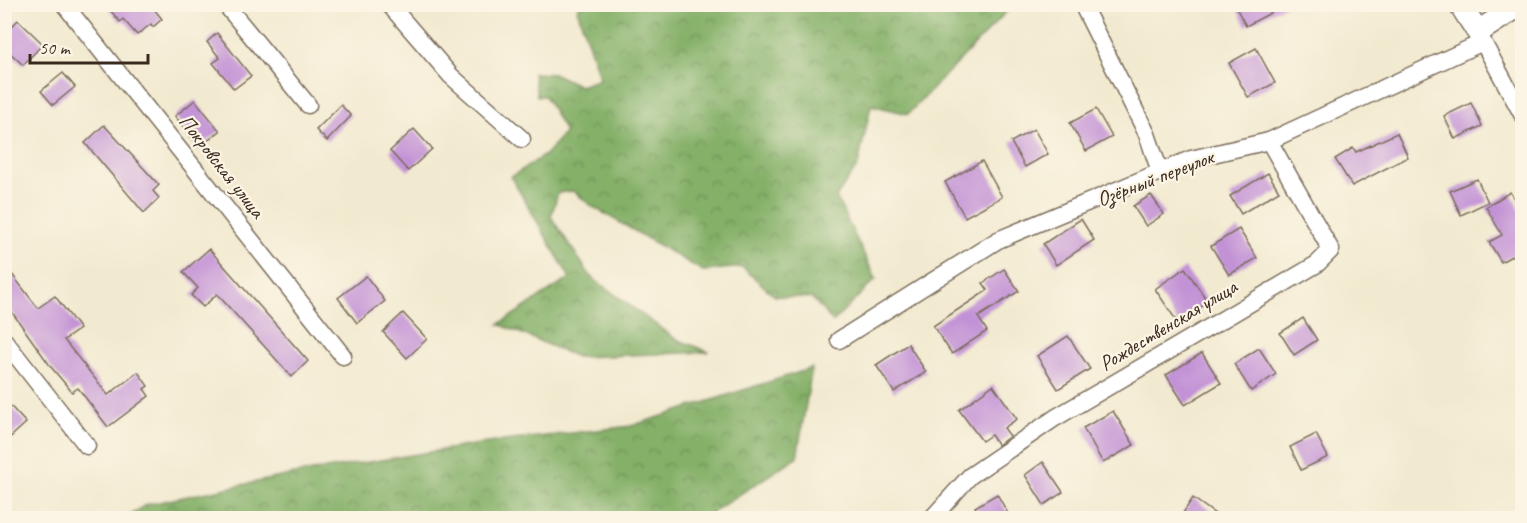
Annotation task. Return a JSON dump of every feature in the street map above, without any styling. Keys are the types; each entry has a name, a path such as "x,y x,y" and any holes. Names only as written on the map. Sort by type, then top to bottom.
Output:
{"street":[{"name":"Покровская улица","path":"64,4 343,356"},
{"path":"225,4 308,105"},
{"path":"389,4 451,76 522,139"},
{"path":"1082,4 1147,134 1160,172"},
{"path":"1460,4 1522,114"},
{"name":"Озёрный переулок","path":"839,340 998,240 1191,159 1269,141 1480,37 1521,4"},
{"name":"Рождественская улица","path":"932,519 970,476 1055,418 1317,264 1331,250 1269,141"},
{"path":"4,340 87,446"}],"green space":[{"path":"1004,4 1011,7 908,114 871,105 858,165 836,197 876,279 833,322 812,298 775,296 742,267 703,271 593,207 573,191 558,193 551,217 591,277 674,338 709,352 577,357 499,324 570,278 511,177 545,155 565,132 545,96 537,96 533,73 555,74 580,86 600,79 577,9 579,5"},
{"path":"812,368 797,457 711,513 715,518 127,518 145,505 295,474 479,444 631,426"}],"building":[{"path":"105,4 150,4 162,19 153,27 151,24 137,35 123,19 120,22"},
{"path":"1234,4 1287,4 1246,26"},
{"path":"18,20 43,44 23,65 4,47 4,34"},
{"path":"217,33 251,76 234,89 213,63 220,58 207,42"},
{"path":"1256,48 1275,83 1248,97 1229,63"},
{"path":"63,73 75,87 53,105 41,91"},
{"path":"195,100 220,131 199,147 175,116"},
{"path":"1471,103 1482,126 1455,139 1444,116"},
{"path":"341,105 351,116 327,141 316,130"},
{"path":"1096,109 1112,137 1086,151 1070,123"},
{"path":"104,125 159,185 153,191 159,198 144,213 85,143"},
{"path":"414,129 432,149 408,171 390,151"},
{"path":"1034,129 1048,154 1025,167 1011,142"},
{"path":"1397,133 1408,157 1352,186 1335,159 1353,148 1356,152"},
{"path":"982,161 1002,197 965,217 945,182"},
{"path":"1268,173 1279,191 1241,214 1230,196"},
{"path":"1477,179 1488,202 1461,215 1450,191"},
{"path":"1510,192 1522,213 1522,250 1501,262 1489,242 1502,235 1486,207"},
{"path":"1151,195 1164,214 1146,226 1133,206"},
{"path":"1081,219 1094,240 1056,265 1043,244"},
{"path":"1239,229 1257,258 1229,275 1211,246"},
{"path":"209,249 308,361 292,377 217,294 203,307 191,295 198,288 183,272"},
{"path":"4,264 38,308 55,296 80,329 64,340 108,395 138,372 148,386 144,389 149,396 108,427 78,388 72,392 51,367 4,301"},
{"path":"1185,268 1208,302 1178,323 1155,289"},
{"path":"1004,269 1019,291 978,317 987,331 952,354 933,326 988,290 983,283"},
{"path":"366,276 385,301 357,323 338,298"},
{"path":"403,313 427,339 407,358 383,332"},
{"path":"1303,318 1317,340 1294,355 1280,333"},
{"path":"1068,336 1090,369 1058,389 1037,356"},
{"path":"908,344 926,372 894,392 876,365"},
{"path":"1259,348 1276,374 1251,391 1234,364"},
{"path":"1202,353 1221,383 1185,405 1166,375"},
{"path":"993,385 1017,419 1004,428 1010,436 998,445 991,435 982,441 959,410"},
{"path":"4,399 26,423 4,443"},
{"path":"1113,411 1134,445 1103,463 1083,428"},
{"path":"1316,434 1328,457 1301,470 1290,447"},
{"path":"1043,462 1063,492 1044,505 1025,475"},
{"path":"997,494 1011,519 982,519 975,507"},
{"path":"1193,498 1222,519 1179,519"}]}
